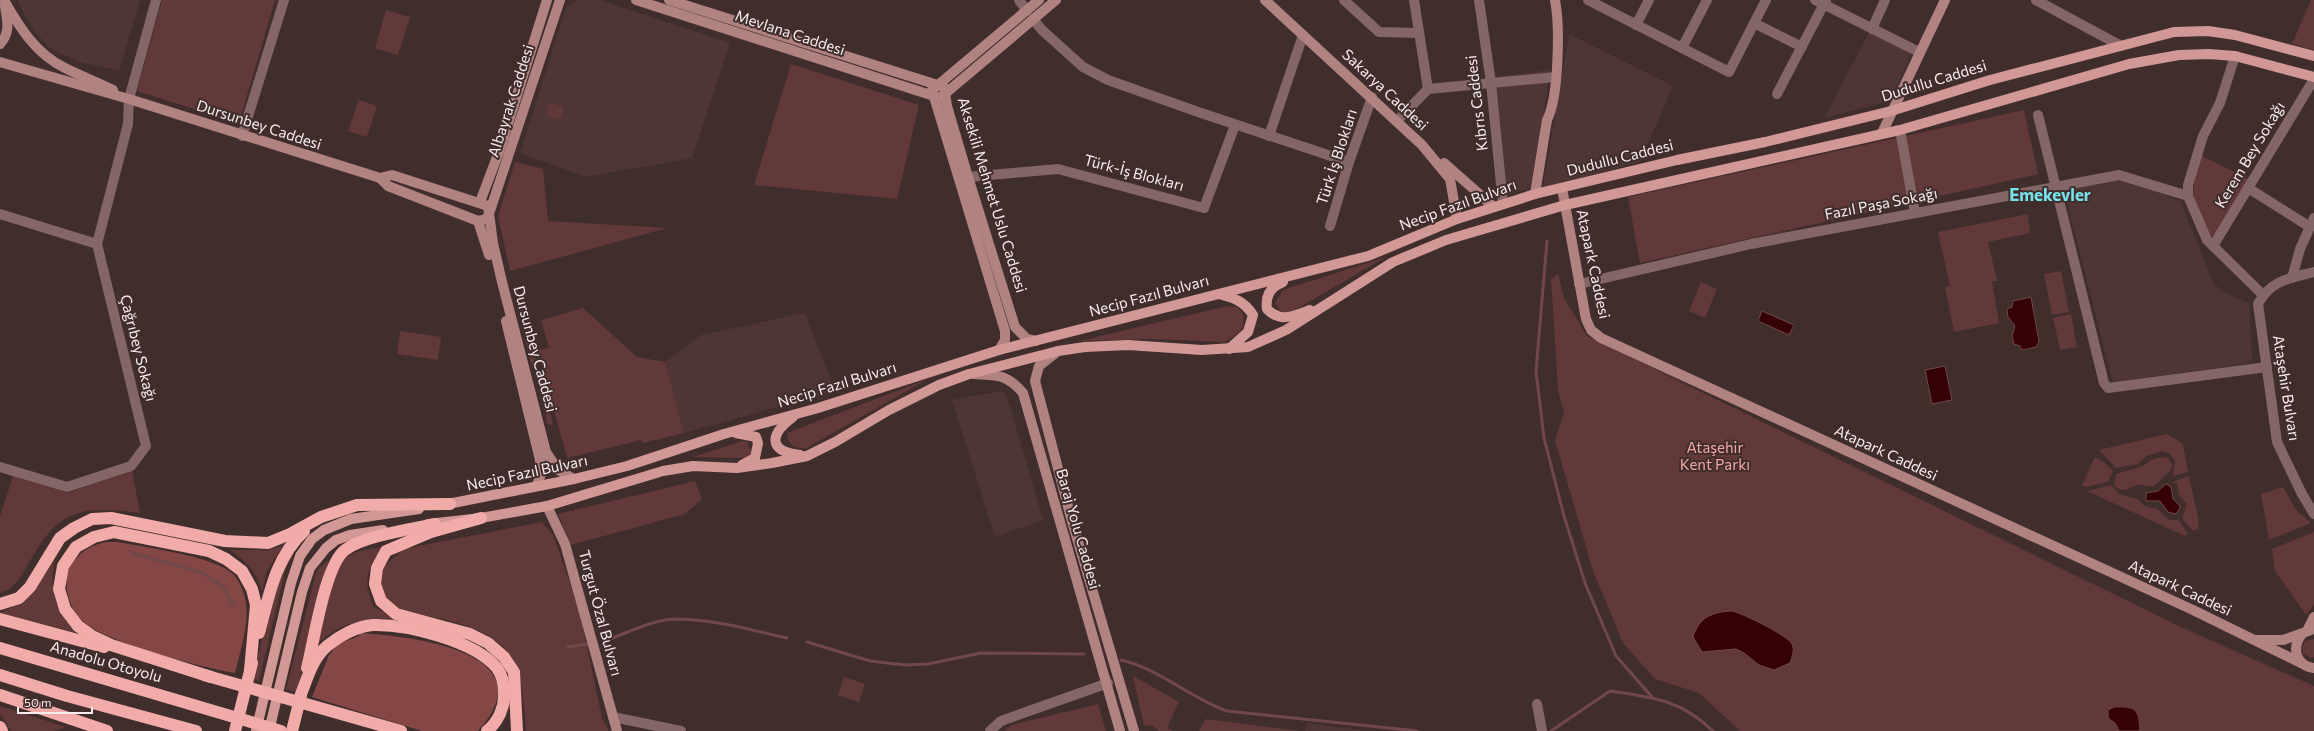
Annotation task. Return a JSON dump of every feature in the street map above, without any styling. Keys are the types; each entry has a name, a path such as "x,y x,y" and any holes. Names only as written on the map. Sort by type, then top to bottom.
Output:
{"highway":[{"path":"0,604 19,598 30,587 60,538 92,519 111,518 225,541 268,543 290,534 321,517 357,505 450,504"},
{"path":"235,731 274,579 283,556 294,541 319,520 357,505"},
{"path":"481,518 431,532 386,551 377,568 375,584 381,601 396,614 470,634 488,643 504,657 514,672 517,731"},
{"path":"292,731 329,576 335,561 345,550 360,542 447,521"},
{"path":"211,677 111,645 78,626 65,608 59,589 63,566 76,546 94,537 114,532 209,551 226,559 242,571 252,589 256,605 250,670"},
{"path":"0,619 401,731"},
{"path":"300,697 314,661 327,647 353,630 372,625 394,626 458,641 482,654 497,668 504,683 504,701 499,715 487,731"},
{"name":"Anadolu Otoyolu","path":"0,648 282,731"},
{"path":"0,675 67,696 196,731"},
{"path":"0,695 107,731"},
{"path":"327,711 385,731"},
{"path":"0,727 2,731"}],"main road":[{"name":"Dudullu Caddesi","path":"1562,188 1677,160 1765,142 1891,110 1990,80 2174,32 2208,31 2235,35 2314,56"},
{"path":"1565,205 1900,130 2129,64 2179,55 2235,56 2314,78"},
{"name":"Necip Fazıl Bulvarı","path":"256,731 291,583 300,556 312,539 324,530 351,519 450,504 537,485 574,480 627,466 724,434 797,413 999,350 1217,293 1299,275 1368,256 1457,219 1535,194 1562,188"},
{"name":"Necip Fazıl Bulvarı","path":"269,731 302,592 310,568 326,548 336,540 350,535 447,521 481,518 547,506 663,471 693,466 737,468 772,464 807,456 835,442 889,410 939,385 969,374 1058,352 1085,347 1128,345 1202,350 1248,347 1265,341 1286,330 1393,262 1446,240 1565,205"},
{"path":"1299,275 1271,288 1266,302 1267,309 1273,315 1286,318 1325,304"},
{"path":"1217,293 1239,300 1247,305 1253,315 1248,332 1229,349"},
{"path":"797,413 779,427 776,434 776,443 781,450 807,456"},
{"path":"724,434 741,432 756,437 758,443 755,458 737,468"}],"street":[{"name":"Dursunbey Caddesi","path":"4,0 28,40 48,58 64,68 99,83 129,99"},
{"name":"Dursunbey Caddesi","path":"0,44 5,38 8,28 4,0"},
{"name":"Çağrıbey Sokağı","path":"0,467 67,487 131,466 146,446 97,244 128,124 129,99 156,0"},
{"path":"242,136 284,0"},
{"name":"Albayrak Caddesi","path":"479,202 500,149 546,0"},
{"name":"Albayrak Caddesi","path":"490,212 560,0"},
{"name":"Mevlana Caddesi","path":"636,0 934,96"},
{"name":"Mevlana Caddesi","path":"669,0 938,85"},
{"path":"1019,0 1042,30 1084,67 1094,73 1235,125 1349,162"},
{"name":"Aksekili Mehmet Uslu Caddesi","path":"938,85 1039,0"},
{"name":"Aksekili Mehmet Uslu Caddesi","path":"1036,341 1027,340 1015,327 947,106 946,93 1056,0"},
{"name":"Sakarya Caddesi","path":"1265,0 1398,120 1422,145 1450,179 1457,219"},
{"path":"1344,0 1379,32 1419,33"},
{"path":"1414,0 1428,89"},
{"name":"Kıbrıs Caddesi","path":"1479,0 1491,83 1498,205"},
{"path":"1535,194 1547,120 1552,112 1559,19 1555,0"},
{"path":"1588,0 1729,72 1766,0"},
{"path":"1636,25 1649,0"},
{"path":"1682,48 1707,0"},
{"path":"1872,29 1886,0"},
{"path":"1882,133 1891,110 1945,0"},
{"path":"2036,0 2121,46"},
{"path":"1777,94 1802,47 1821,1 1872,29 1919,52"},
{"path":"1754,23 1802,47"},
{"path":"1269,136 1303,35"},
{"path":"2235,56 2220,103 2202,136 2188,185 2188,196 2202,232 2212,246 2263,295 2270,287 2281,280 2314,272"},
{"name":"Dursunbey Caddesi","path":"0,62 129,99 242,136 380,178 392,176 488,206 493,243 502,282 546,452 558,470 574,480"},
{"path":"1398,120 1428,89 1555,77"},
{"name":"Kerem Bey Sokağı","path":"2212,246 2314,78"},
{"path":"938,85 944,87 946,93 940,98 934,96 932,90 938,85"},
{"name":"Aksekili Mehmet Uslu Caddesi","path":"934,96 1005,331 1005,340 999,350"},
{"name":"Türk İş Blokları","path":"1330,226 1349,162 1372,97"},
{"path":"2038,115 2104,383 2108,388 2267,367"},
{"name":"Türk-İş Blokları","path":"968,177 1058,169 1204,208 1235,125"},
{"path":"1900,130 1915,213"},
{"path":"1422,145 1498,205"},
{"name":"Fazıl Paşa Sokağı","path":"1579,284 1751,244 2119,175 2188,196"},
{"name":"Dursunbey Caddesi","path":"380,178 388,186 476,219 484,235 540,460 541,474 537,485"},
{"name":"Atapark Caddesi","path":"1562,188 1586,320 1591,330 1601,338 2193,610 2314,668"},
{"path":"2248,188 2312,222 2300,249 2292,278"},
{"path":"479,202 471,209 476,219 486,219 490,212"},
{"path":"0,214 97,244"},
{"name":"Ataşehir Bulvarı","path":"2263,295 2258,304 2277,442 2302,494 2314,514"},
{"name":"Baraj Yolu Caddesi","path":"1058,352 1040,366 1035,381 1071,518 1134,731"},
{"name":"Baraj Yolu Caddesi","path":"969,374 1000,375 1014,383 1023,393 1108,683 1120,731"},
{"name":"Turgut Özal Bulvarı","path":"547,506 565,544 617,731"},
{"path":"1060,521 1071,518"},
{"path":"2301,663 2295,652 2298,639 2308,631 2314,617"},
{"path":"2253,640 2283,640 2308,631"},
{"path":"990,731 1001,721 1108,683"},
{"path":"1537,704 1542,731"},
{"path":"613,717 681,731"}],"shaded area":[{"path":"17,0 140,0 119,71 79,62 51,49 34,31"},
{"path":"577,0 600,0 730,43 692,158 586,177 520,153 566,8"},
{"path":"1870,31 1912,53 1890,101 1824,118"},
{"path":"1569,34 1673,86 1640,162 1543,187"},
{"path":"1550,70 1533,187 1506,196 1494,77"},
{"path":"2120,180 2156,191 2181,202 2213,283 2225,293 2249,303 2252,359 2245,364 2113,382 2063,188"},
{"path":"2031,297 2039,342 2036,347 2022,350 2020,346 2014,344 2012,336 2015,326 2008,317 2007,309 2012,307 2013,301"},
{"path":"1762,311 1794,325 1789,335 1758,321"},
{"path":"805,313 835,391 684,433 665,362 701,335"},
{"path":"1945,366 1952,400 1932,404 1925,370"},
{"path":"1002,391 1007,396 1043,520 995,537 952,400"},
{"path":"2166,484 2171,487 2173,499 2180,506 2179,510 2175,514 2168,512 2160,501 2146,501 2146,493 2158,491"},
{"path":"106,542 117,542 194,557 222,567 232,573 243,591 247,612 244,638 235,673 202,666 136,647 98,631 86,624 79,617 74,610 68,593 67,575 69,566 73,558 76,559 89,548"},
{"path":"1732,611 1765,625 1789,640 1793,649 1790,663 1774,670 1759,665 1744,653 1736,649 1702,652 1693,637 1699,625 1703,620 1712,614"},
{"path":"359,633 409,638 438,644 464,653 485,666 497,682 496,704 478,731 422,731 312,697 329,655 338,644 359,636"},
{"path":"2114,707 2127,707 2135,710 2139,718 2140,731 2119,731 2115,723 2108,718 2108,710"},
{"path":"1307,723 1367,731 1305,731"}],"green space":[{"path":"162,0 275,0 239,123 137,91"},
{"path":"2311,0 2314,0 2314,50 2292,44"},
{"path":"386,10 410,17 398,55 375,48"},
{"path":"791,64 919,105 897,199 754,185"},
{"path":"359,100 377,106 367,137 348,131"},
{"path":"550,103 564,107 560,120 546,116"},
{"path":"2024,110 2038,174 1640,263 1628,197"},
{"path":"2200,155 2249,179 2213,240 2199,219 2194,200 2195,180"},
{"path":"515,162 543,169 548,221 667,228 510,271 498,216"},
{"path":"2028,214 2030,233 1988,242 1997,281 1992,281 1999,323 1954,332 1945,287 1950,286 1938,232"},
{"path":"1386,257 1295,310 1285,312 1279,310 1275,303 1283,290"},
{"path":"2061,271 2069,312 2052,315 2044,274"},
{"name":"Ataşehir Kent Parkı","path":"1558,274 1564,298 1587,336 2181,627 2314,686 2314,731 1740,731 1699,693 1655,679 1623,643 1593,571 1555,440 1564,413 1558,390 1551,280"},
{"path":"1701,282 1717,289 1705,318 1689,311"},
{"path":"1227,306 1237,307 1243,314 1244,325 1240,332 1225,342 1154,339 1080,341"},
{"path":"583,308 637,357 665,362 684,433 643,443 641,440 567,458 532,330 538,350 549,348 541,320"},
{"path":"2071,314 2077,347 2060,350 2053,318"},
{"path":"526,320 538,367 532,368 521,322"},
{"path":"400,331 441,337 438,360 397,354"},
{"path":"541,376 553,424 548,425 536,377"},
{"path":"928,379 805,449 794,446 790,443 787,433"},
{"path":"2167,434 2183,444 2188,472 2173,476 2175,461 2169,453 2162,451 2146,456 2138,464 2116,468 2099,450"},
{"path":"746,440 751,451 751,455 745,458 693,457"},
{"path":"2095,457 2104,462 2113,471 2108,482 2086,487 2082,485"},
{"path":"2162,457 2168,458 2172,464 2171,470 2154,486 2138,485 2126,490 2120,490 2114,485 2116,474 2143,466 2151,460"},
{"path":"132,470 140,513 102,510 87,511 62,521 51,531 40,545 17,581 5,591 0,593 0,516 13,476 68,493"},
{"path":"2189,476 2199,522 2198,529 2193,531 2182,518 2187,504 2179,495 2177,484 2173,482"},
{"path":"695,481 702,499 685,514 571,545 558,514"},
{"path":"2111,485 2119,494 2139,500 2144,506 2157,509 2169,520 2178,520 2188,534 2185,536 2087,491"},
{"path":"2283,487 2296,510 2311,523 2269,540 2261,494"},
{"path":"542,522 553,535 579,608 602,718 609,731 526,731 519,674 513,659 496,640 473,628 402,610 392,604 385,596 380,570 403,549"},
{"path":"2314,532 2314,605 2306,615 2275,571 2272,549"},
{"path":"283,546 267,571 262,592 254,573 242,559 230,550 267,550"},
{"path":"383,547 370,569 367,581 368,588 373,606 396,619 373,619 344,626 317,644 331,588 339,567 343,561 351,554 356,552"},
{"path":"290,551 294,553 286,568 259,681 252,678 281,568"},
{"path":"55,559 53,570 53,590 55,599 63,617 77,633 0,613 24,601 34,591"},
{"path":"329,559 315,605 297,693 286,689 317,570"},
{"path":"2314,639 2314,657 2311,658 2303,653 2302,647 2305,641"},
{"path":"1133,676 1179,702 1167,728 1173,731 1159,731 1152,725 1144,726"},
{"path":"844,677 865,684 859,702 838,695"},
{"path":"1098,704 1106,731 1005,731 1011,725"},
{"path":"0,706 66,727 54,731 11,731 0,714"},
{"path":"1206,719 1299,731 1199,731"}],"waterway":[{"path":"1547,241 1536,371 1544,438 1564,516 1585,583 1616,656 1652,697"},
{"path":"133,553 203,573 223,587 233,604"},
{"path":"605,641 649,624 675,619 689,619 717,623 787,638"},
{"path":"807,642 870,661 905,665 928,664 981,653 1084,654"},
{"path":"568,647 588,644"},
{"path":"1121,660 1149,670 1200,699 1227,711 1417,731"},
{"path":"1551,731 1610,691 1653,698 1677,706 1701,721 1713,731"}],"district":[{"name":"Emekevler","path":"2050,195"}]}
